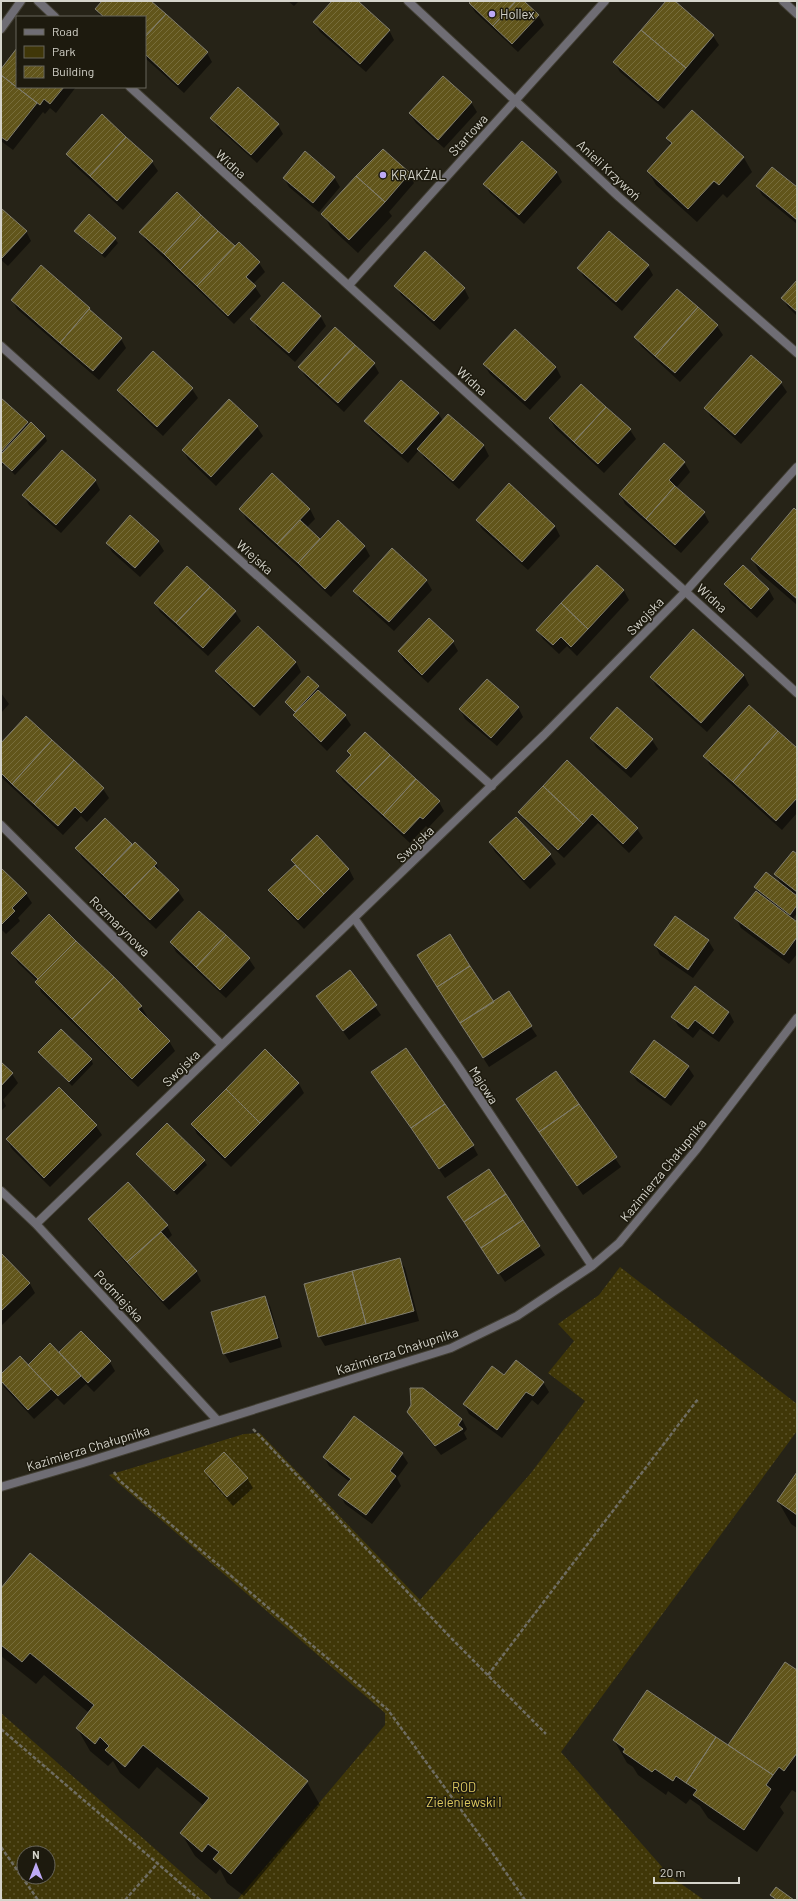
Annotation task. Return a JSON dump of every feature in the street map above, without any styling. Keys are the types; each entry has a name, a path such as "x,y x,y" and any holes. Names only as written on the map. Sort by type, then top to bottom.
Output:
{"street":[{"path":"1,29 21,1"},
{"path":"38,1 54,16"},
{"name":"Anieli Krzywoń","path":"408,1 619,197 797,353"},
{"name":"Startowa","path":"349,285 605,1"},
{"path":"783,1 797,14"},
{"name":"Widna","path":"131,88 797,693"},
{"name":"Wiejska","path":"1,346 492,786"},
{"name":"Swojska","path":"36,1224 492,786 686,591 797,468"},
{"name":"Rozmarynowa","path":"1,825 222,1045"},
{"name":"Majowa","path":"354,918 456,1064 592,1266"},
{"name":"Kazimierza Chałupnika","path":"1,1487 83,1463 451,1348 517,1316 592,1266 619,1243 696,1150 797,1018"},
{"name":"Podmiejska","path":"1,1191 36,1224 217,1420"}],"path":[{"path":"488,1675 698,1399"},
{"path":"256,1434 546,1734"},
{"path":"114,1473 120,1481 388,1710 489,1848 525,1900"},
{"path":"1,1729 200,1900"},
{"path":"1,1848 38,1900"},
{"path":"125,1900 158,1863"}],"green space":[{"name":"ROD Zieleniewski I","path":"620,1267 797,1404 797,1431 561,1752 670,1876 704,1900 237,1900 385,1725 385,1713 109,1475 244,1434 260,1433 420,1600 531,1473 585,1401 548,1373 574,1341 558,1324 599,1295"},
{"path":"1,1713 213,1900 1,1900"}],"building":[{"path":"102,1 151,1 166,14 146,36 146,16 103,16 95,9"},
{"path":"332,1 358,1 390,30 360,64 313,22"},
{"name":"Hollex","path":"471,1 516,1 493,26 469,3"},
{"path":"516,1 524,1 539,15 512,44 493,26"},
{"path":"666,1 675,1 714,35 686,68 641,30"},
{"path":"166,14 208,52 178,85 146,55 146,36"},
{"path":"641,30 686,68 658,101 613,62"},
{"path":"16,49 16,87 1,75 1,69"},
{"path":"1,75 37,103 7,141 1,137"},
{"path":"443,76 472,102 438,140 409,113"},
{"path":"238,87 279,124 251,155 210,118"},
{"path":"18,88 63,88 50,104 44,99 40,105"},
{"path":"692,110 744,157 719,185 714,181 688,209 647,171 672,143 666,138"},
{"path":"102,114 126,137 90,176 66,154"},
{"path":"126,137 153,161 117,201 90,176"},
{"path":"522,141 557,172 519,215 483,184"},
{"name":"KRAKŻAL","path":"383,149 410,173 385,202 356,176"},
{"path":"305,151 335,177 313,203 283,178"},
{"path":"772,167 797,187 797,220 756,186"},
{"path":"356,176 385,202 349,240 321,214"},
{"path":"177,192 201,215 164,254 139,232"},
{"path":"2,209 27,231 2,258 1,256"},
{"path":"89,214 116,238 102,254 74,231"},
{"path":"201,215 218,231 180,270 164,254"},
{"path":"218,231 235,246 197,286 180,270"},
{"path":"609,231 649,265 616,302 577,268"},
{"path":"239,242 260,262 246,277 256,286 228,316 197,286"},
{"path":"425,251 465,288 434,321 394,286"},
{"path":"41,265 90,308 60,343 11,300"},
{"path":"797,280 797,312 781,298"},
{"path":"283,282 321,316 289,353 250,319"},
{"path":"677,289 698,307 655,356 634,337"},
{"path":"698,307 718,325 675,373 655,356"},
{"path":"89,309 122,338 93,371 60,343"},
{"path":"335,327 355,345 318,385 298,367"},
{"path":"515,329 556,367 525,401 483,364"},
{"path":"355,345 375,363 338,403 318,385"},
{"path":"153,351 193,388 157,427 117,390"},
{"path":"751,355 782,382 735,435 704,408"},
{"path":"401,380 439,413 402,454 364,421"},
{"path":"581,384 606,407 574,442 549,418"},
{"path":"1,398 28,422 1,452"},
{"path":"229,399 258,426 211,477 182,450"},
{"path":"606,407 631,429 598,464 574,442"},
{"path":"448,414 484,445 453,481 417,449"},
{"path":"31,422 45,436 12,471 1,461 1,454"},
{"path":"664,443 685,462 669,480 675,486 646,519 619,494"},
{"path":"62,450 96,480 56,525 22,495"},
{"path":"272,473 310,509 277,544 239,509"},
{"path":"509,483 555,526 522,562 476,520"},
{"path":"675,486 705,512 675,545 646,519"},
{"path":"794,508 797,511 797,599 751,559"},
{"path":"130,515 159,541 135,568 106,543"},
{"path":"300,520 320,539 298,563 277,544"},
{"path":"338,520 365,546 325,589 298,563"},
{"path":"392,548 427,580 389,622 353,591"},
{"path":"597,565 624,590 588,629 561,603"},
{"path":"743,565 769,589 751,609 724,584"},
{"path":"187,566 210,587 176,623 154,603"},
{"path":"210,587 236,611 203,648 176,623"},
{"path":"561,603 588,629 571,647 561,637 553,645 536,630"},
{"path":"429,618 454,641 422,675 398,651"},
{"path":"258,626 296,662 254,707 215,671"},
{"path":"693,629 744,675 701,723 650,677"},
{"path":"308,676 319,686 295,712 285,702"},
{"path":"487,679 519,707 491,738 459,709"},
{"path":"318,690 346,715 321,742 293,715"},
{"path":"749,705 778,731 733,782 703,756"},
{"path":"617,707 653,739 626,769 590,738"},
{"path":"26,716 52,740 12,784 1,773 1,743"},
{"path":"778,731 797,748 797,798 776,821 733,782"},
{"path":"365,732 390,755 356,790 336,771 351,755 347,751"},
{"path":"52,740 74,760 34,804 12,784"},
{"path":"390,755 416,779 383,815 356,790"},
{"path":"74,760 104,788 81,813 75,807 58,826 34,804"},
{"path":"567,760 638,828 623,844 592,814 583,824 543,786"},
{"path":"416,779 440,801 423,819 420,817 404,834 383,815"},
{"path":"543,786 583,824 558,850 518,812"},
{"path":"516,817 551,854 524,880 489,842"},
{"path":"105,818 132,844 103,875 75,848"},
{"path":"317,835 349,869 324,894 291,860"},
{"path":"135,842 157,863 125,896 103,875"},
{"path":"793,851 797,854 797,892 774,874"},
{"path":"295,865 324,894 298,920 268,890"},
{"path":"154,866 179,890 150,920 125,896"},
{"path":"1,868 27,893 12,908 15,911 1,925"},
{"path":"766,872 797,896 797,905 790,915 754,887"},
{"path":"756,891 797,922 797,937 784,955 734,918"},
{"path":"199,911 226,935 196,967 170,942"},
{"path":"49,914 76,941 38,979 11,953"},
{"path":"675,916 709,940 688,970 654,945"},
{"path":"450,934 470,966 437,987 417,955"},
{"path":"226,935 250,958 220,990 196,967"},
{"path":"76,941 114,977 72,1019 35,982"},
{"path":"470,966 494,1002 460,1023 437,987"},
{"path":"350,970 377,1005 343,1031 316,996"},
{"path":"114,977 142,1006 138,1009 170,1041 132,1079 72,1019"},
{"path":"695,986 729,1012 713,1034 695,1020 688,1029 671,1017"},
{"path":"509,991 532,1026 483,1058 460,1023"},
{"path":"61,1029 92,1059 69,1082 38,1052"},
{"path":"654,1040 689,1066 665,1098 630,1072"},
{"path":"406,1048 445,1104 411,1128 371,1072"},
{"path":"265,1049 299,1083 260,1123 226,1089"},
{"path":"1,1062 13,1073 1,1086"},
{"path":"556,1071 579,1104 539,1132 516,1099"},
{"path":"59,1087 97,1125 44,1178 6,1139"},
{"path":"226,1089 260,1123 225,1158 191,1124"},
{"path":"445,1104 474,1145 439,1169 411,1128"},
{"path":"579,1104 617,1157 577,1186 539,1132"},
{"path":"167,1123 205,1160 174,1191 136,1154"},
{"path":"489,1169 506,1194 464,1222 447,1197"},
{"path":"128,1182 168,1225 127,1262 88,1219"},
{"path":"506,1194 523,1220 481,1248 464,1222"},
{"path":"523,1220 540,1246 498,1274 481,1248"},
{"path":"161,1232 197,1271 163,1301 127,1262"},
{"path":"1,1253 30,1283 1,1311"},
{"path":"400,1258 414,1311 366,1324 352,1271"},
{"path":"352,1271 366,1324 318,1337 304,1284"},
{"path":"265,1296 278,1338 223,1354 211,1312"},
{"path":"81,1331 111,1361 88,1383 59,1352"},
{"path":"50,1343 81,1376 58,1396 28,1365"},
{"path":"20,1356 51,1389 28,1410 1,1381 1,1374"},
{"path":"516,1360 544,1382 533,1396 526,1392 497,1430 463,1404 492,1366 504,1375"},
{"path":"410,1388 423,1388 462,1419 458,1425 463,1429 435,1446 407,1412 411,1405"},
{"path":"354,1416 403,1453 390,1471 396,1476 366,1515 338,1495 351,1479 323,1457"},
{"path":"224,1452 248,1478 227,1497 204,1471"},
{"path":"797,1472 797,1515 777,1501"},
{"path":"30,1553 308,1781 231,1874 213,1859 219,1852 208,1844 202,1852 180,1833 209,1798 143,1745 125,1767 105,1750 109,1746 100,1737 95,1744 76,1728 94,1705 30,1653 22,1662 1,1645 1,1588"},
{"path":"785,1662 797,1670 797,1753 784,1771 779,1767 773,1775 728,1745"},
{"path":"647,1690 716,1737 686,1783 676,1776 673,1781 655,1769 652,1772 623,1752 625,1749 613,1740"},
{"path":"716,1737 773,1775 766,1785 771,1789 744,1830 693,1795 697,1790 686,1783"},
{"path":"776,1887 794,1900 777,1900 770,1895"}],"place":[{"name":"Hollex","path":"492,14"},
{"name":"KRAKŻAL","path":"383,175"}]}
